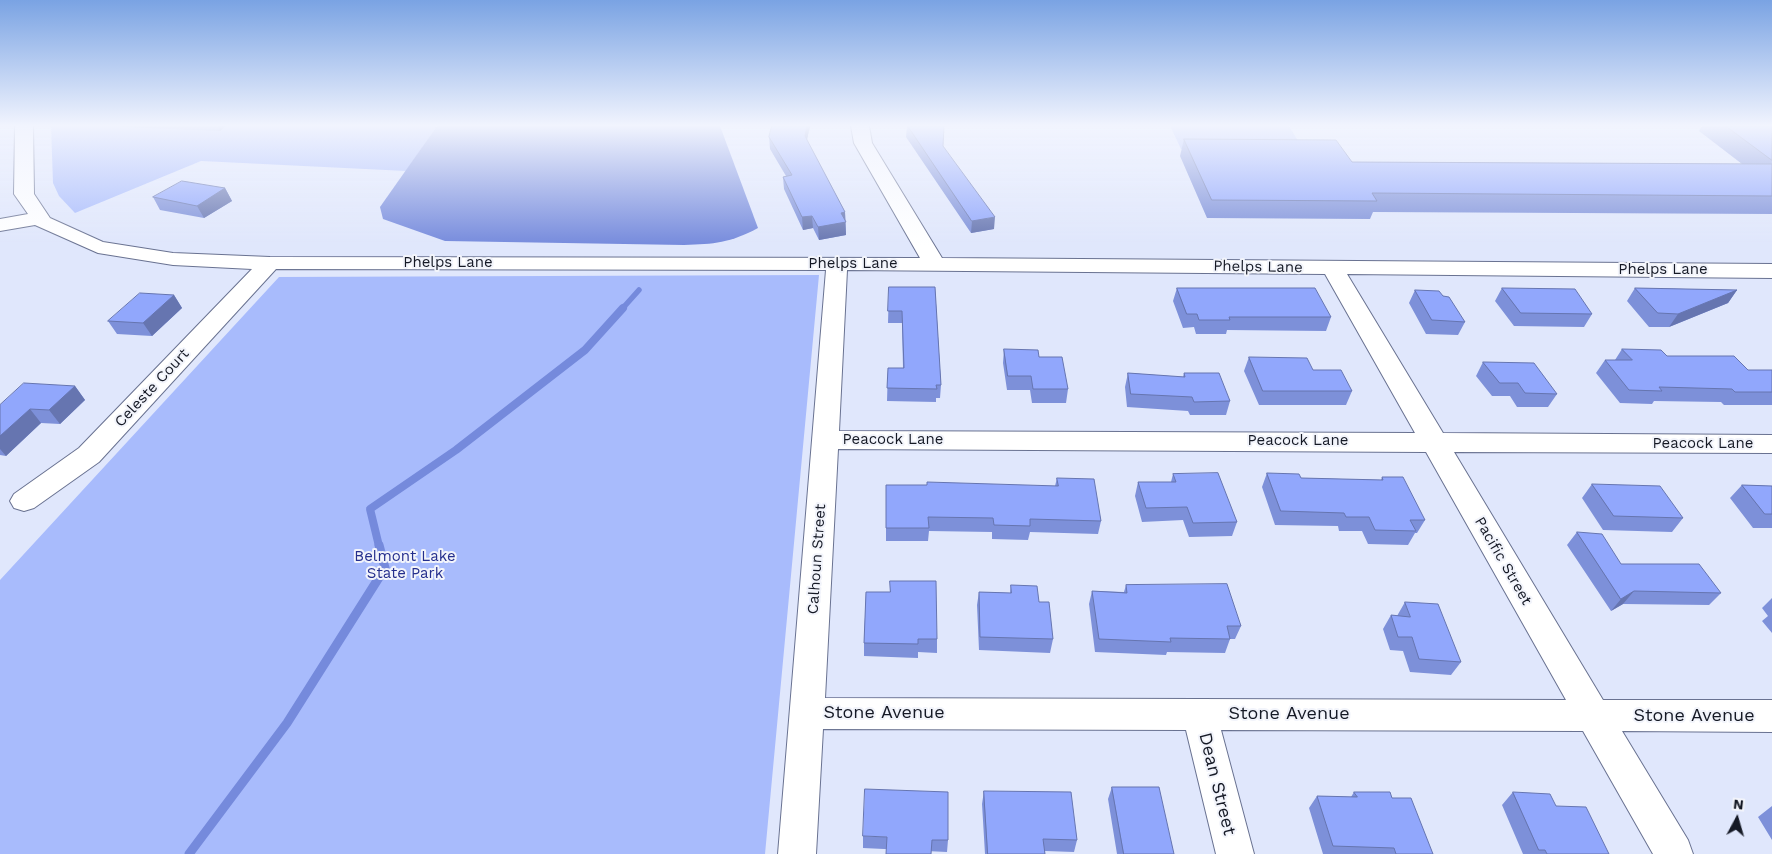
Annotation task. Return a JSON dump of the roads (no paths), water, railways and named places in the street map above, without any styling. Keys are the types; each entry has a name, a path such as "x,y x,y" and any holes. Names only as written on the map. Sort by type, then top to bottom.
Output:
{"street":[{"name":"Phelps Lane","path":"24,166 24,194 43,222 98,247 173,259 270,263 935,264 1772,270"},
{"path":"877,166 935,264"},
{"path":"0,226 40,218"},
{"name":"Celeste Court","path":"24,500 88,455 270,263"},
{"name":"Calhoun Street","path":"797,854 837,264"},
{"name":"Pacific Street","path":"1332,267 1674,854"},
{"name":"Peacock Lane","path":"825,440 1772,444"},
{"name":"Stone Avenue","path":"806,713 1772,716"},
{"name":"Dean Street","path":"1199,714 1235,854"}],"waterway":[{"path":"622,309 639,290"},
{"path":"379,546 370,509 456,450 585,350 623,308"},
{"path":"189,854 287,723 385,568 379,545"}],"park label":[{"name":"Belmont Lake State Park","path":"405,566"}]}
